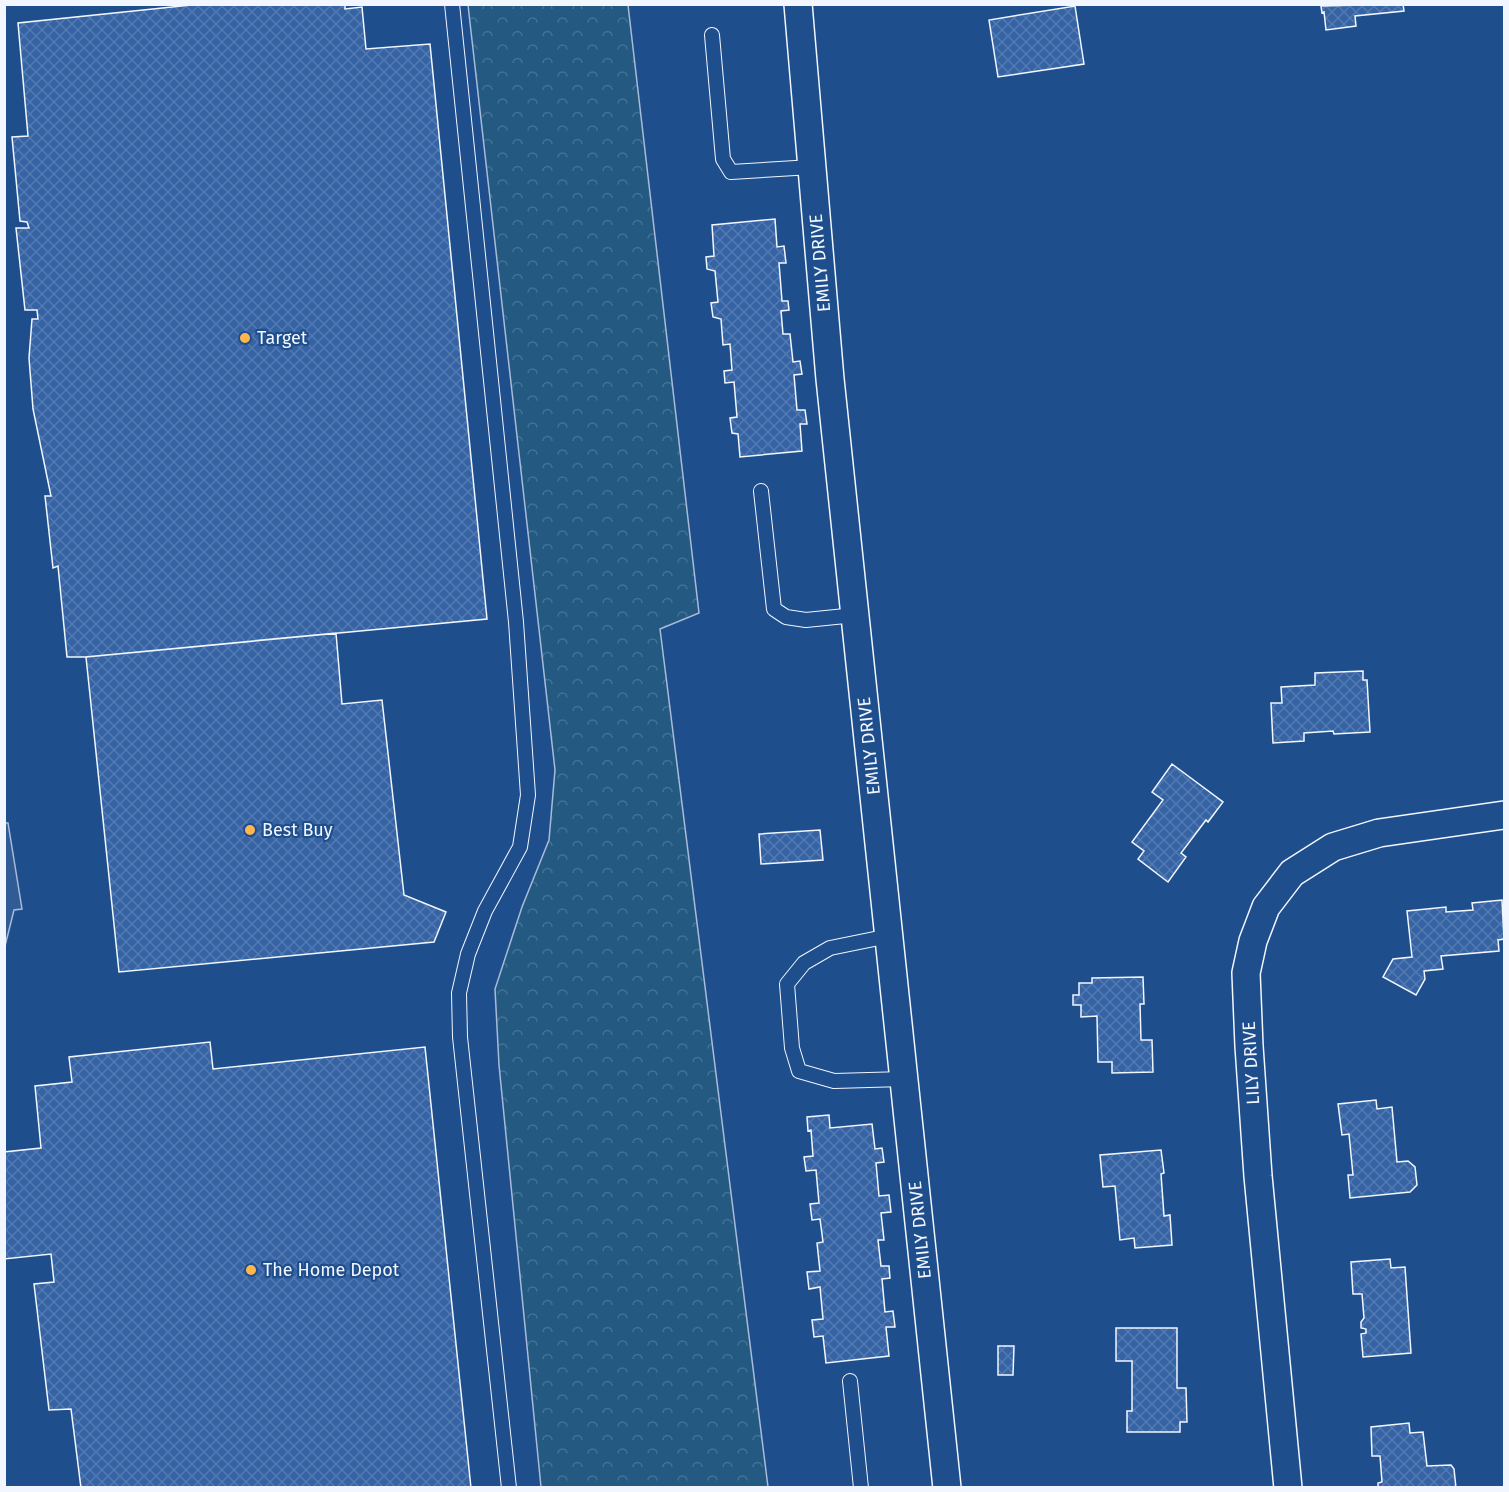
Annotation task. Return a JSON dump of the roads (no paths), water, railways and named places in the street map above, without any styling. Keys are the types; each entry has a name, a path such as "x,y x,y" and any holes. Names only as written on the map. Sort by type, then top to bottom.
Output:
{"street":[{"name":"EMILY DRIVE","path":"798,4 830,379 947,1488"},
{"name":"LILY DRIVE","path":"1288,1488 1255,1141 1246,973 1253,941 1266,907 1292,873 1333,847 1379,833 1504,815"}],"lane":[{"path":"452,4 516,622 528,795 520,847 485,911 468,954 459,993 460,1037 509,1488"},
{"path":"712,36 723,159 731,172 812,167"},
{"path":"761,491 774,609 786,617 806,620 855,615"},
{"path":"889,936 830,948 804,963 787,984 792,1048 799,1071 834,1081 904,1079"},
{"path":"849,1381 861,1488"}],"place":[{"name":"Target","path":"245,338"},
{"name":"Best Buy","path":"250,830"},
{"name":"The Home Depot","path":"251,1270"}]}
